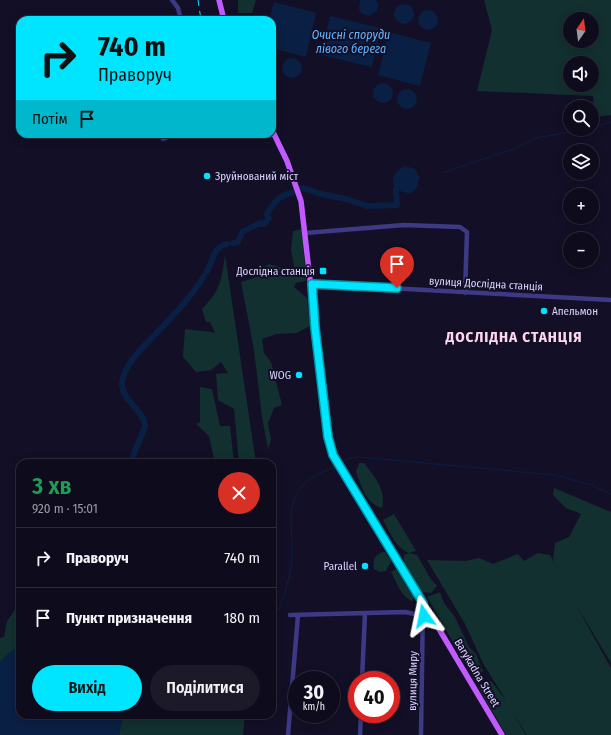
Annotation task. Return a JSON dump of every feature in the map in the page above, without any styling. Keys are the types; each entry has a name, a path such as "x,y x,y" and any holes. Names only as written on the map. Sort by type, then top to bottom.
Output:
{"main road":[{"path":"219,0 223,16"},
{"name":"Barykadna Street","path":"276,138 287,161 301,201 312,284 315,328 328,437 333,455 502,735"}],"street":[{"path":"172,0 178,8 180,16"},
{"path":"306,233 404,225 460,227 467,232 465,293"},
{"name":"вулиця Дослідна станція","path":"312,284 611,300"},
{"name":"вулиця Миру","path":"421,735 423,603"},
{"path":"290,615 405,612 424,616"},
{"path":"362,671 365,613"},
{"path":"288,735 298,615"},
{"path":"360,735 361,723"}],"green space":[{"path":"238,0 256,0 252,13 238,13"},
{"path":"484,0 611,0 611,115 599,116 599,100 593,100 593,96 477,91 492,30"},
{"path":"302,229 306,281 296,283 294,287 307,298 310,326 297,333 276,334 262,339 264,353 271,362 282,405 274,408 268,423 271,440 268,449 262,417 254,350 241,282 257,277 259,271 269,264 295,272 291,250 293,231"},
{"path":"225,255 255,459 239,459 234,409 218,400 216,374 228,373 221,362 211,370 196,372 183,357 185,329 215,333 210,322 206,322 202,309 217,290"},
{"path":"200,387 212,389 220,426 230,426 234,459 214,459 209,436 196,424 200,422"},
{"path":"359,463 364,463 379,484 383,496 382,508 376,506 362,489 356,472"},
{"path":"554,488 611,512 611,663 575,603 611,668 611,735 527,735 512,711 526,735 506,735 478,687 491,681 506,700 484,665 465,624 427,560 465,561 479,558 493,564 518,554 524,561 538,553 550,555 558,570 553,560 555,543 569,537 581,514 566,508 553,495"},
{"path":"394,514 416,551 409,553 404,550 396,543 391,535 383,520"},
{"path":"385,552 391,561 386,571 380,572 374,569 374,563 377,555"},
{"path":"409,553 417,555 430,578 437,586 431,593 422,592 404,564 404,555"},
{"path":"396,569 414,598 412,601 404,596 391,572"},
{"path":"440,592 444,603 455,617 469,647 476,654 483,671 474,679 427,597"},
{"path":"16,609 16,649 0,662 0,638 4,637 7,621"},
{"path":"122,719 245,719 243,735 119,735"}],"water":[{"path":"360,0 376,0 378,4 377,11 369,16 362,14 359,9"},
{"path":"274,2 316,13 306,57 276,49 276,16 270,16"},
{"path":"404,4 411,7 414,14 411,21 404,24 397,21 394,14 397,7"},
{"path":"428,10 435,13 438,20 435,27 428,30 421,27 418,20 421,13"},
{"name":"Очисні споруди лівого берега","path":"330,16 381,28 372,67 321,55"},
{"path":"389,32 431,43 420,86 378,75"},
{"path":"292,58 299,61 302,68 299,75 292,78 285,75 282,68 285,61"},
{"path":"383,83 390,86 393,93 390,100 383,103 376,100 373,93 376,86"},
{"path":"407,89 414,92 417,99 414,106 407,109 400,106 397,99 400,92"},
{"path":"405,166 415,169 420,178 418,179 418,186 411,193 398,190 393,182 395,174 399,169"},
{"path":"16,649 16,719 122,719 119,735 0,735 0,662"}],"waterway":[{"path":"599,126 611,122"},
{"path":"442,173 514,149 535,138 563,133"},
{"path":"300,189 303,188 367,206 397,205 396,189"},
{"path":"233,243 238,242 242,232 260,223 264,224 269,219 267,214 278,199 295,192"},
{"path":"207,271 216,251 222,245 227,244"},
{"path":"132,459 145,427 142,416 123,391 123,376 133,358 184,304 204,276"},
{"path":"342,463 349,458 359,457 555,475 591,485 611,494"},
{"path":"276,610 279,609 290,571 292,558 291,515 296,496 301,487 310,479 335,466"}],"railway":[{"path":"198,0 200,16"}],"place":[{"name":"Зруйнований міст","path":"207,176"},
{"name":"Дослідна станція","path":"323,271"},
{"name":"Апельмон","path":"544,311"},
{"name":"WOG","path":"299,375"},
{"name":"Parallel","path":"365,566"}],"district":[{"name":"ДОСЛІДНА СТАНЦІЯ","path":"514,337"}],"route":[{"path":"397,288 312,284 322,394 328,437 333,455 423,603 424,616"}]}
